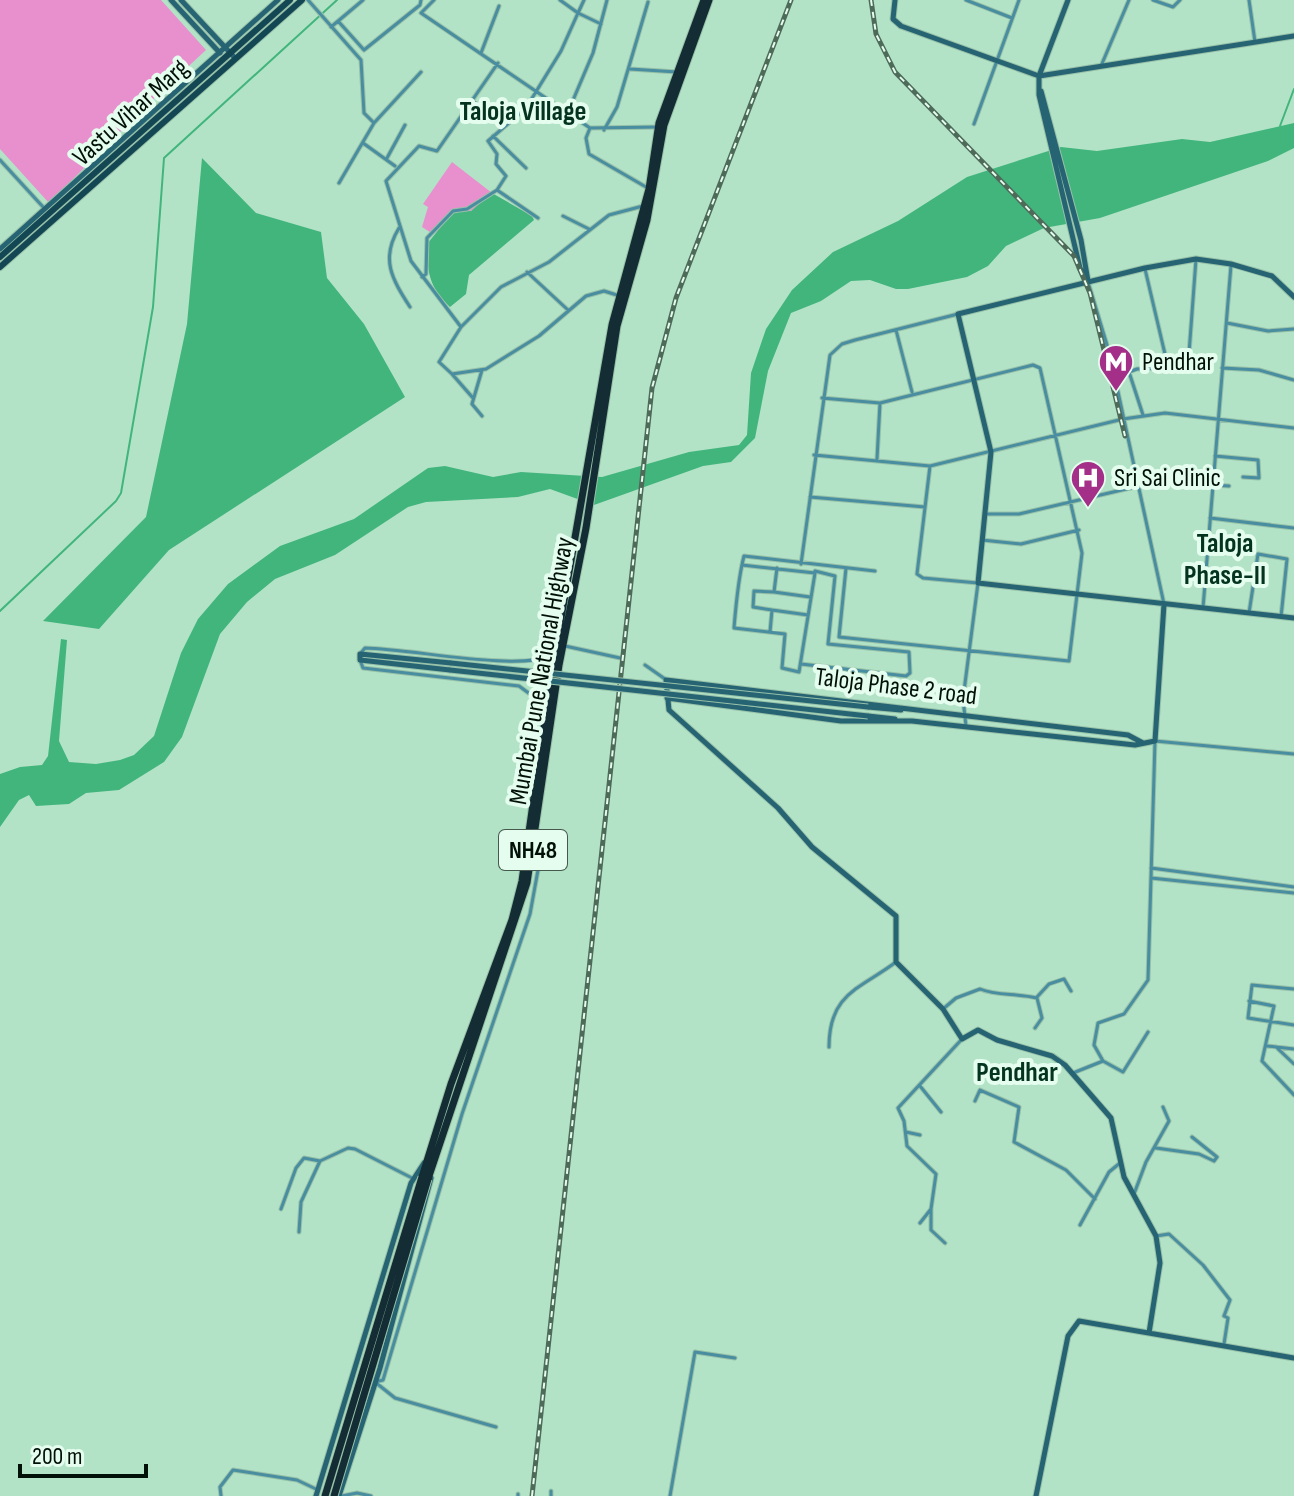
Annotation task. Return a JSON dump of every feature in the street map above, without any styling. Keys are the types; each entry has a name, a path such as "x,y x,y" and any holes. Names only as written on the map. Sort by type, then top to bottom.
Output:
{"highway":[{"name":"NH48","path":"648,205 661,127 677,72 707,0"},
{"name":"NH48","path":"622,297 648,205 661,127 707,0"},
{"name":"Mumbai Pune National Highway","path":"430,1160 516,922 534,840 587,458 622,297"},
{"name":"Mumbai Pune National Highway","path":"430,1160 512,920 526,861 555,655 561,645 586,528 622,297"},
{"name":"NH48","path":"321,1495 421,1178 430,1160"},
{"name":"NH48","path":"339,1496 421,1178"}],"main road":[{"name":"Vastu Vihar Marg","path":"0,257 290,0"},
{"path":"0,267 227,55 302,0"}],"street":[{"path":"171,0 227,55"},
{"path":"181,0 227,55"},
{"path":"0,248 227,55 278,0"},
{"path":"331,27 363,0"},
{"path":"338,21 364,50 420,5 421,0"},
{"path":"434,0 421,13 590,128 661,127"},
{"path":"560,0 602,24"},
{"path":"422,277 426,274 425,244 431,233 453,211 467,209 497,190 506,176 496,164 497,154 488,141 520,115 561,51 584,0"},
{"path":"568,112 602,24 607,0"},
{"path":"895,0 893,19 901,26 1039,76 1294,36"},
{"path":"966,0 1012,18"},
{"path":"974,124 1019,0"},
{"path":"1068,0 1039,76 1041,91 1074,242 1110,355 1164,604 1155,741 1148,980 1124,1014 1098,1023 1094,1045 1103,1061 1123,1072 1148,1032"},
{"path":"1101,66 1129,0"},
{"path":"1153,0 1173,7 1180,0"},
{"path":"1249,0 1255,42"},
{"path":"309,1 361,60 364,113 374,123"},
{"path":"604,130 617,107 648,2"},
{"path":"481,53 499,6"},
{"path":"461,327 411,261 386,181 419,146 437,151 498,63"},
{"path":"630,69 677,72"},
{"path":"339,183 374,123 421,72"},
{"path":"472,101 488,111"},
{"path":"1047,120 1081,240 1088,282"},
{"path":"387,158 405,125"},
{"path":"590,128 586,138 589,154 649,189"},
{"path":"493,136 526,168"},
{"path":"363,143 396,167"},
{"path":"0,160 44,208"},
{"path":"497,190 538,218"},
{"path":"474,399 439,361 461,327 489,297 527,272 549,262 589,229 619,211 648,205"},
{"path":"563,216 589,229"},
{"path":"399,228 390,242 387,264 410,307"},
{"path":"1143,415 1129,372 1188,367 1196,259"},
{"path":"801,564 830,355 842,344 1145,268 1196,259 1231,264 1272,276 1294,297"},
{"path":"1203,608 1231,264"},
{"path":"1145,268 1168,367"},
{"path":"527,272 568,310"},
{"path":"452,374 482,370 539,336 568,310 595,292 622,297"},
{"path":"958,314 991,452 963,699 966,726"},
{"path":"1227,323 1268,331 1294,329"},
{"path":"896,330 913,393"},
{"path":"822,398 880,403 1033,365 1040,368 1082,553 1069,661 839,637 846,568"},
{"path":"1222,368 1259,370 1294,380"},
{"path":"482,370 472,404 482,416"},
{"path":"877,459 880,403"},
{"path":"814,455 930,466 1143,415 1218,418 1294,428"},
{"path":"1215,456 1258,460 1259,478 1243,477"},
{"path":"930,466 917,574 923,578 1294,618"},
{"path":"1213,485 1229,486"},
{"path":"985,514 1019,514 1139,486"},
{"path":"810,497 926,507"},
{"path":"1210,518 1294,528"},
{"path":"982,540 1021,544 1079,530"},
{"path":"1248,613 1255,556 1258,554 1287,560 1281,617"},
{"path":"816,565 799,672 782,668 786,634 734,628 744,556 875,571"},
{"path":"742,565 835,576 828,644 910,652 908,676 801,664"},
{"path":"774,592 777,568"},
{"path":"809,615 753,607 754,591 811,598"},
{"path":"770,632 772,610"},
{"path":"858,647 859,639"},
{"path":"895,651 896,643"},
{"path":"561,645 620,658"},
{"path":"544,730 540,707 534,697 519,686 363,668 360,657 365,648 525,663 555,655"},
{"path":"360,657 912,721"},
{"name":"Taloja Phase 2 road","path":"645,665 666,680 884,703 914,711 1128,735 1143,743"},
{"path":"450,667 914,711"},
{"path":"666,680 669,710 802,832 836,869 896,916 899,924 896,962 943,1009 962,1039"},
{"name":"Taloja Phase 2 road","path":"667,698 841,721 912,721 1135,745 1155,741"},
{"path":"1155,741 1294,754"},
{"path":"375,1382 383,1380 457,1129 530,914 542,848 534,840"},
{"path":"1151,868 1294,887"},
{"path":"1150,878 1294,893"},
{"path":"829,1047 829,1026 846,995 896,962"},
{"path":"1037,998 1049,984 1064,979 1071,991"},
{"path":"1294,989 1254,985 1248,1019 1294,1025 1294,1016"},
{"path":"943,1009 956,998 980,989 992,995 1004,992 1037,998"},
{"path":"1035,1028 1042,1018 1037,998"},
{"path":"1249,1001 1274,1006 1263,1063 1294,1095"},
{"path":"945,1243 931,1230 936,1174 909,1150 898,1108 962,1039 982,1031 997,1040 1052,1056 1073,1073 1111,1118 1120,1163 1156,1236 1160,1263 1149,1333"},
{"path":"1267,1046 1294,1049"},
{"path":"1276,1047 1294,1064"},
{"path":"1073,1073 1103,1061"},
{"path":"920,1086 941,1112"},
{"path":"975,1101 980,1090 1019,1107 1014,1142 1066,1170 1095,1199"},
{"path":"1134,1194 1146,1162 1169,1121 1163,1107"},
{"path":"906,1132 920,1135"},
{"path":"1156,1148 1199,1154 1214,1161 1217,1157 1214,1153 1192,1137"},
{"path":"299,1232 301,1202 320,1161 348,1148 421,1178"},
{"path":"281,1209 300,1161 311,1157 320,1161"},
{"path":"339,1496 429,1192 430,1160"},
{"path":"1080,1225 1109,1172 1120,1163"},
{"path":"920,1223 931,1209"},
{"path":"1156,1236 1169,1234 1203,1265 1230,1300 1224,1316 1228,1318 1224,1345"},
{"path":"1036,1496 1073,1326 1089,1321 1294,1358"},
{"path":"670,1496 695,1352 735,1358"},
{"path":"375,1382 395,1398 496,1427"},
{"path":"221,1496 220,1487 233,1470 297,1480 321,1495 357,1493 371,1496"}],"shaded area":[{"path":"0,0 161,0 206,50 49,203 0,149"},
{"path":"1294,123 1294,148 1268,161 1100,218 1044,228 1006,246 988,266 967,277 908,289 896,289 870,280 851,281 821,301 791,313 768,371 755,438 731,462 703,466 594,505 550,489 518,497 426,502 408,507 335,555 275,579 247,602 220,634 182,737 164,762 119,790 86,793 69,804 36,806 29,795 19,800 0,827 0,774 20,767 42,765 48,756 61,639 67,640 59,741 69,762 96,764 134,755 154,736 181,653 198,619 228,584 280,546 354,519 428,468 445,466 493,477 521,472 602,477 689,452 739,445 747,435 751,373 766,329 792,290 833,252 898,221 967,177 1061,147 1097,151 1182,139 1210,142"},
{"path":"202,158 256,213 321,232 327,278 364,324 405,397 169,550 99,629 43,621 146,517 187,324"},
{"path":"452,162 492,193 480,205 433,234 422,227 428,207 423,204"},
{"path":"492,193 534,220 469,275 466,294 450,307 431,278 427,244 453,212 471,211"}],"waterway":[{"path":"0,611 121,493 153,307 164,158 337,0"},
{"path":"1280,126 1294,89"}],"railway":[{"path":"532,1496 652,388 676,298 791,0"},
{"path":"871,0 876,34 895,72 1074,256 1090,293 1125,436"}],"place":[{"name":"Pendhar","path":"1116,393"},
{"name":"Sri Sai Clinic","path":"1088,509"}],"district":[{"name":"Taloja Village","path":"523,111"},
{"name":"Taloja Phase-II","path":"1225,559"},
{"name":"Pendhar","path":"1017,1072"}]}
